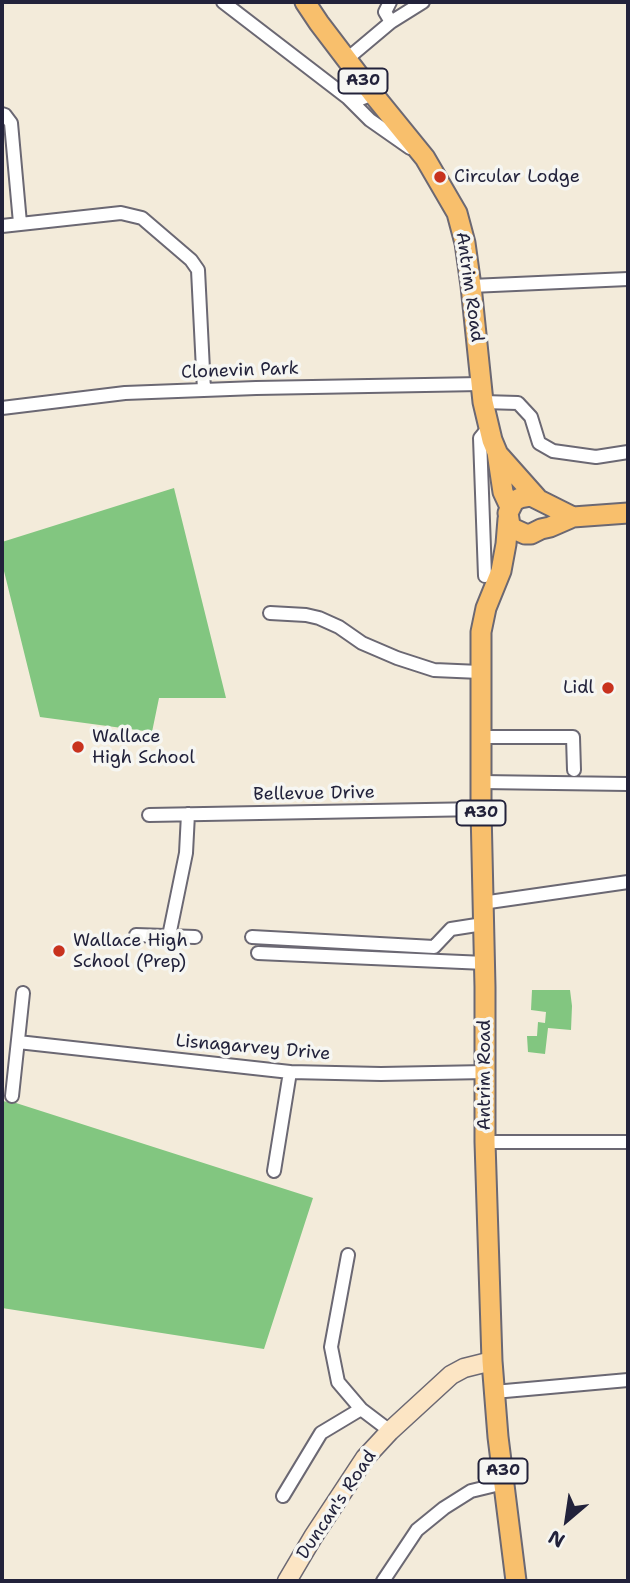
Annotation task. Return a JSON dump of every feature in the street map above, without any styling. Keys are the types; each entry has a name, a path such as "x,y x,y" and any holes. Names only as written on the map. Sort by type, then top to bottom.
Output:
{"main road":[{"name":"Antrim Road","path":"305,2 373,94 425,158 457,213 465,243 471,285 482,393 509,513 506,544 493,574 481,632 481,809 485,963 485,1142 492,1361 516,1581"},
{"name":"Antrim Road","path":"497,452 539,500"},
{"path":"525,496 539,500 545,507 547,518 539,530 531,534 519,533 514,529 509,513 514,501 525,496"},
{"name":"A30","path":"539,500 573,517"},
{"name":"A30","path":"539,530 573,517 628,513"},
{"name":"Antrim Road","path":"493,574 539,530"}],"street":[{"path":"223,2 348,98 370,120 425,158"},
{"path":"390,2 385,12 391,22"},
{"path":"347,60 391,22 423,2"},
{"path":"348,98 358,100 373,94"},
{"path":"2,114 11,122 20,223"},
{"path":"2,226 121,213 142,218 191,260 198,270 204,390"},
{"path":"471,285 628,279"},
{"name":"Clonevin Park","path":"2,408 125,393 204,390 482,393 519,403 531,417 539,443 553,451 596,457 628,452"},
{"path":"488,427 480,438 482,513 493,574"},
{"path":"482,513 509,513"},
{"path":"270,613 319,618 339,627 362,643 434,670 481,672"},
{"path":"481,737 573,737 574,770"},
{"path":"481,782 628,784"},
{"name":"Bellevue Drive","path":"149,815 481,809"},
{"path":"169,936 187,853 188,814"},
{"path":"482,903 628,883"},
{"path":"252,937 434,947 451,929 483,924"},
{"path":"136,935 195,937"},
{"path":"258,953 485,963"},
{"path":"12,1096 23,993"},
{"name":"Lisnagarvey Drive","path":"18,1042 290,1072 486,1072"},
{"path":"274,1171 290,1072"},
{"path":"485,1142 628,1142"},
{"path":"348,1255 331,1347 338,1382 361,1409 390,1432"},
{"name":"Duncan's Road","path":"287,1581 365,1458 451,1375 464,1368 492,1361"},
{"path":"494,1392 628,1380"},
{"path":"283,1496 321,1433 361,1409"},
{"path":"383,1581 417,1530 444,1508 471,1491 504,1483"}],"green space":[{"path":"174,488 226,698 159,698 152,732 40,717 2,563 2,542"},
{"path":"532,990 570,990 571,1030 548,1028 545,1054 528,1052 527,1036 537,1036 538,1022 545,1023 546,1012 531,1010"},
{"path":"2,1101 16,1103 313,1198 264,1349 2,1308"}],"place":[{"name":"Circular Lodge","path":"440,177"},
{"name":"Lidl","path":"608,688"},
{"name":"Wallace High School","path":"78,747"},
{"name":"Wallace High School (Prep)","path":"59,951"}]}
